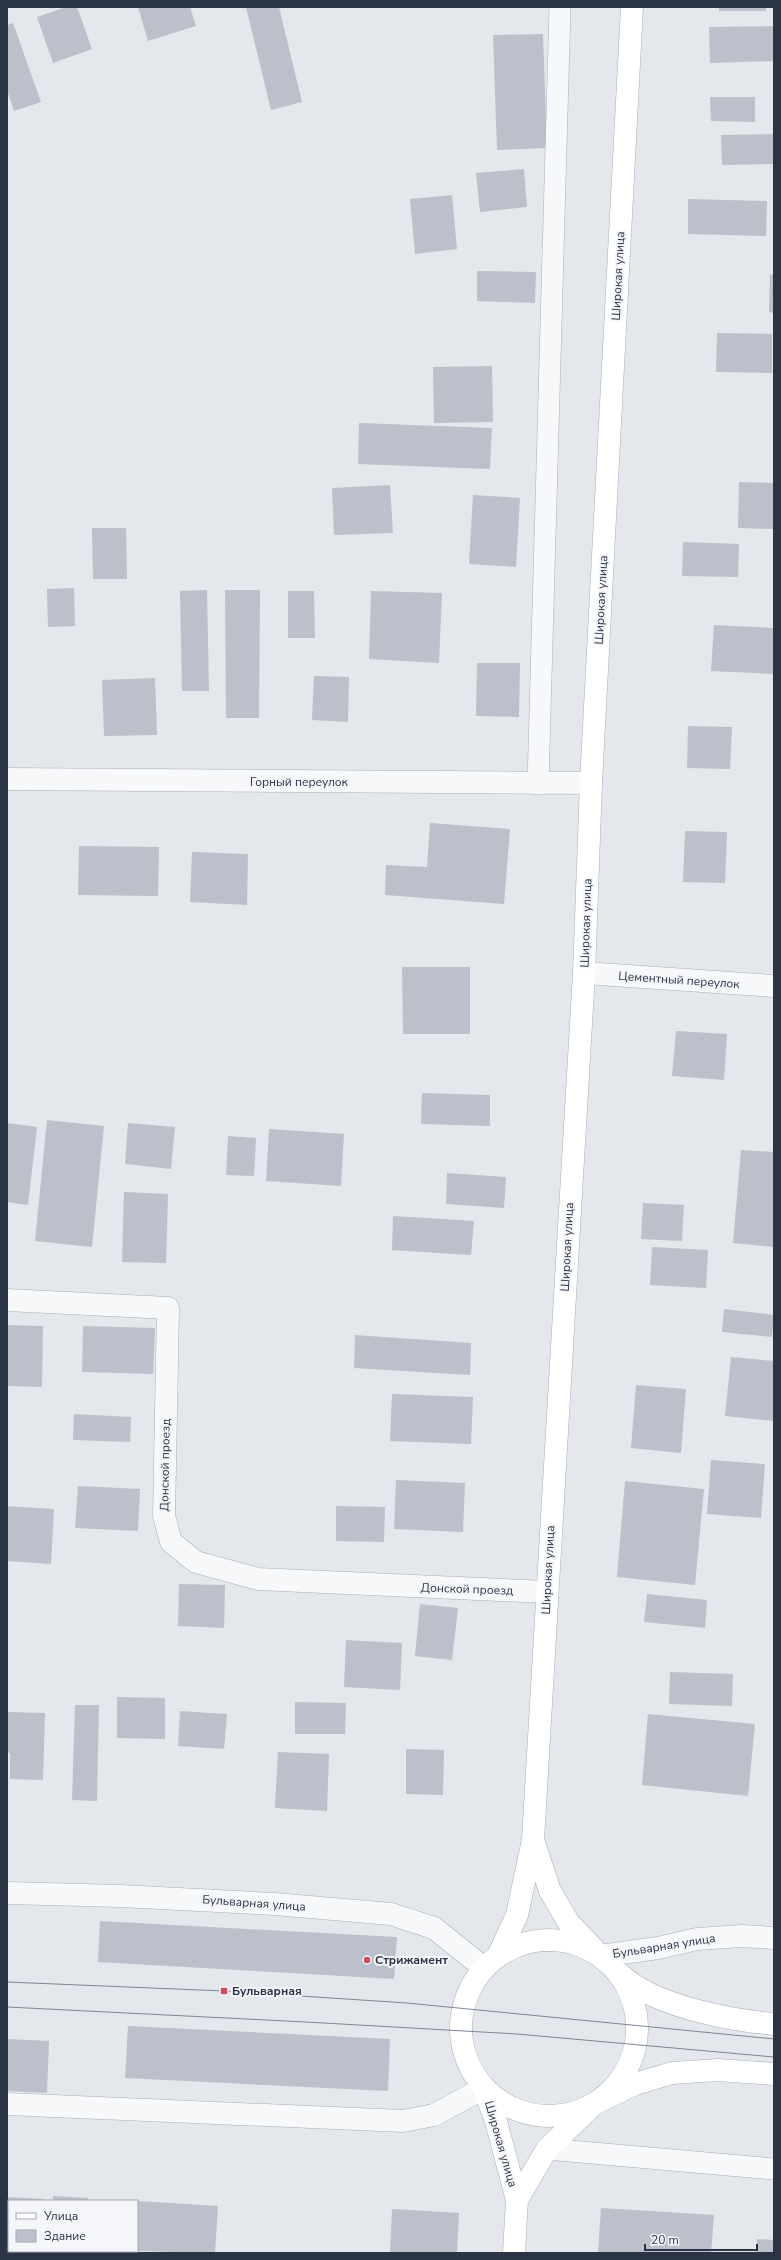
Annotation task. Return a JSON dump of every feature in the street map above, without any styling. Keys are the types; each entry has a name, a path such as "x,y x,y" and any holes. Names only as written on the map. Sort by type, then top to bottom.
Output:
{"main road":[{"name":"Широкая улица","path":"514,2253 517,2200 495,2118 484,2088 469,2066 461,2041 461,2015 469,1989 492,1961 517,1915 533,1840 546,1592 584,973 591,783 632,7"},
{"name":"Широкая улица","path":"533,1840 550,1891 569,1923 600,1956"},
{"path":"492,1961 524,1943 550,1939 576,1944 600,1956 621,1976 634,2003 637,2032 631,2060 616,2085 594,2104"},
{"name":"Бульварная улица","path":"600,1956 628,1982 656,1997 698,2011 774,2024"},
{"path":"484,2088 502,2103 524,2113 548,2116 572,2113 635,2084 672,2072 718,2070 774,2074"},
{"name":"Широкая улица","path":"517,2200 546,2149 594,2104"}],"street":[{"name":"Горный переулок","path":"7,779 538,784 591,783"},
{"name":"Цементный переулок","path":"584,973 774,986"},
{"name":"Донской проезд","path":"7,1300 168,1308 164,1516 171,1542 196,1562 258,1579 546,1592"},
{"name":"Бульварная улица","path":"7,1893 121,1896 275,1904 391,1914 434,1928 492,1961"},
{"name":"Бульварная улица","path":"600,1956 658,1948 697,1939 742,1936 774,1938"},
{"path":"7,2104 403,2121 434,2115 484,2088"}],"lane":[{"path":"538,784 560,7"},
{"path":"546,2149 774,2169"}],"building":[{"path":"66,7 77,7 92,49 53,63 37,17"},
{"path":"138,7 190,7 196,26 148,41"},
{"path":"246,7 279,7 302,102 271,110"},
{"path":"719,7 766,7 766,11 719,11"},
{"path":"13,23 41,102 14,111 7,90 7,25"},
{"path":"774,26 774,61 710,63 709,27"},
{"path":"543,34 547,148 497,150 493,35"},
{"path":"710,97 755,97 755,122 711,121"},
{"path":"774,134 774,164 722,165 721,135"},
{"path":"524,169 527,207 480,212 476,173"},
{"path":"452,195 457,249 415,254 410,199"},
{"path":"688,199 767,201 766,236 688,234"},
{"path":"477,271 536,272 535,303 477,301"},
{"path":"770,274 774,275 774,313 769,312"},
{"path":"717,333 772,334 772,373 716,372"},
{"path":"492,366 493,422 434,423 433,367"},
{"path":"359,423 492,428 490,469 358,464"},
{"path":"739,482 774,483 774,529 738,528"},
{"path":"390,485 393,533 334,535 332,488"},
{"path":"473,495 520,498 516,567 469,564"},
{"path":"92,528 126,528 127,579 93,579"},
{"path":"683,542 739,544 738,577 682,576"},
{"path":"74,588 75,626 48,627 47,589"},
{"path":"207,590 209,691 182,691 180,591"},
{"path":"225,590 260,590 259,718 226,718"},
{"path":"288,591 314,591 315,638 288,638"},
{"path":"371,591 442,593 439,663 369,659"},
{"path":"714,625 774,628 774,674 711,671"},
{"path":"477,663 520,663 519,717 476,716"},
{"path":"314,676 349,677 348,722 312,720"},
{"path":"155,678 157,735 104,736 102,680"},
{"path":"688,726 732,727 730,769 687,768"},
{"path":"430,823 510,829 504,904 385,895 386,865 427,867"},
{"path":"685,831 727,832 725,883 683,882"},
{"path":"79,846 159,847 158,896 78,895"},
{"path":"192,852 248,854 247,905 190,902"},
{"path":"402,967 470,967 470,1034 403,1034"},
{"path":"676,1031 727,1034 724,1080 672,1076"},
{"path":"422,1093 490,1095 490,1126 421,1124"},
{"path":"47,1120 104,1126 92,1247 35,1241"},
{"path":"7,1123 37,1127 28,1205 7,1202"},
{"path":"128,1123 175,1127 171,1169 125,1164"},
{"path":"269,1129 344,1134 341,1186 266,1181"},
{"path":"228,1136 256,1138 254,1176 226,1175"},
{"path":"741,1150 774,1152 774,1247 733,1243"},
{"path":"447,1173 506,1177 504,1208 446,1204"},
{"path":"124,1192 168,1194 166,1263 122,1262"},
{"path":"643,1203 684,1205 682,1241 641,1239"},
{"path":"393,1216 474,1221 471,1255 392,1250"},
{"path":"652,1247 708,1250 706,1288 650,1285"},
{"path":"724,1309 774,1315 772,1337 722,1332"},
{"path":"7,1325 43,1326 42,1387 7,1386"},
{"path":"83,1326 155,1328 153,1374 82,1372"},
{"path":"355,1335 471,1343 470,1375 354,1368"},
{"path":"731,1357 774,1361 774,1421 725,1416"},
{"path":"636,1385 686,1389 681,1453 631,1448"},
{"path":"392,1394 473,1397 471,1444 390,1441"},
{"path":"74,1414 131,1417 130,1442 73,1440"},
{"path":"711,1460 765,1464 761,1518 707,1514"},
{"path":"396,1480 465,1483 463,1532 394,1529"},
{"path":"625,1481 704,1489 695,1585 617,1577"},
{"path":"78,1486 140,1489 138,1531 75,1528"},
{"path":"7,1506 54,1509 51,1564 7,1561"},
{"path":"336,1506 385,1507 384,1542 336,1541"},
{"path":"179,1584 225,1585 224,1628 178,1626"},
{"path":"647,1594 707,1600 705,1628 644,1622"},
{"path":"420,1604 458,1608 452,1660 415,1656"},
{"path":"346,1640 402,1643 400,1690 344,1687"},
{"path":"670,1672 733,1674 732,1706 669,1704"},
{"path":"117,1697 165,1698 165,1739 117,1738"},
{"path":"295,1702 346,1703 345,1734 295,1734"},
{"path":"75,1705 99,1705 97,1801 72,1800"},
{"path":"180,1711 227,1714 224,1749 178,1746"},
{"path":"7,1712 45,1713 43,1780 10,1779 10,1753 7,1752"},
{"path":"648,1714 755,1724 748,1796 642,1785"},
{"path":"406,1749 444,1750 443,1795 406,1794"},
{"path":"278,1752 329,1754 327,1811 275,1808"},
{"path":"100,1921 397,1937 394,1979 98,1962"},
{"path":"128,2026 390,2039 388,2091 125,2078"},
{"path":"7,2039 49,2041 47,2093 7,2091"},
{"path":"53,2196 88,2198 88,2200 53,2200"},
{"path":"7,2197 44,2199 8,2200 8,2252 41,2253 7,2253"},
{"path":"138,2201 218,2206 215,2253 138,2251"},
{"path":"601,2208 714,2215 711,2253 598,2253"},
{"path":"392,2209 459,2213 457,2253 390,2253"},
{"path":"757,2239 774,2240 774,2253 756,2253"}],"tram line":[{"path":"7,1982 224,1991 407,2003 774,2039"},
{"path":"7,2007 517,2034 774,2057"}],"place":[{"name":"Стрижамент","path":"367,1960"},
{"name":"Бульварная","path":"224,1991"}]}
